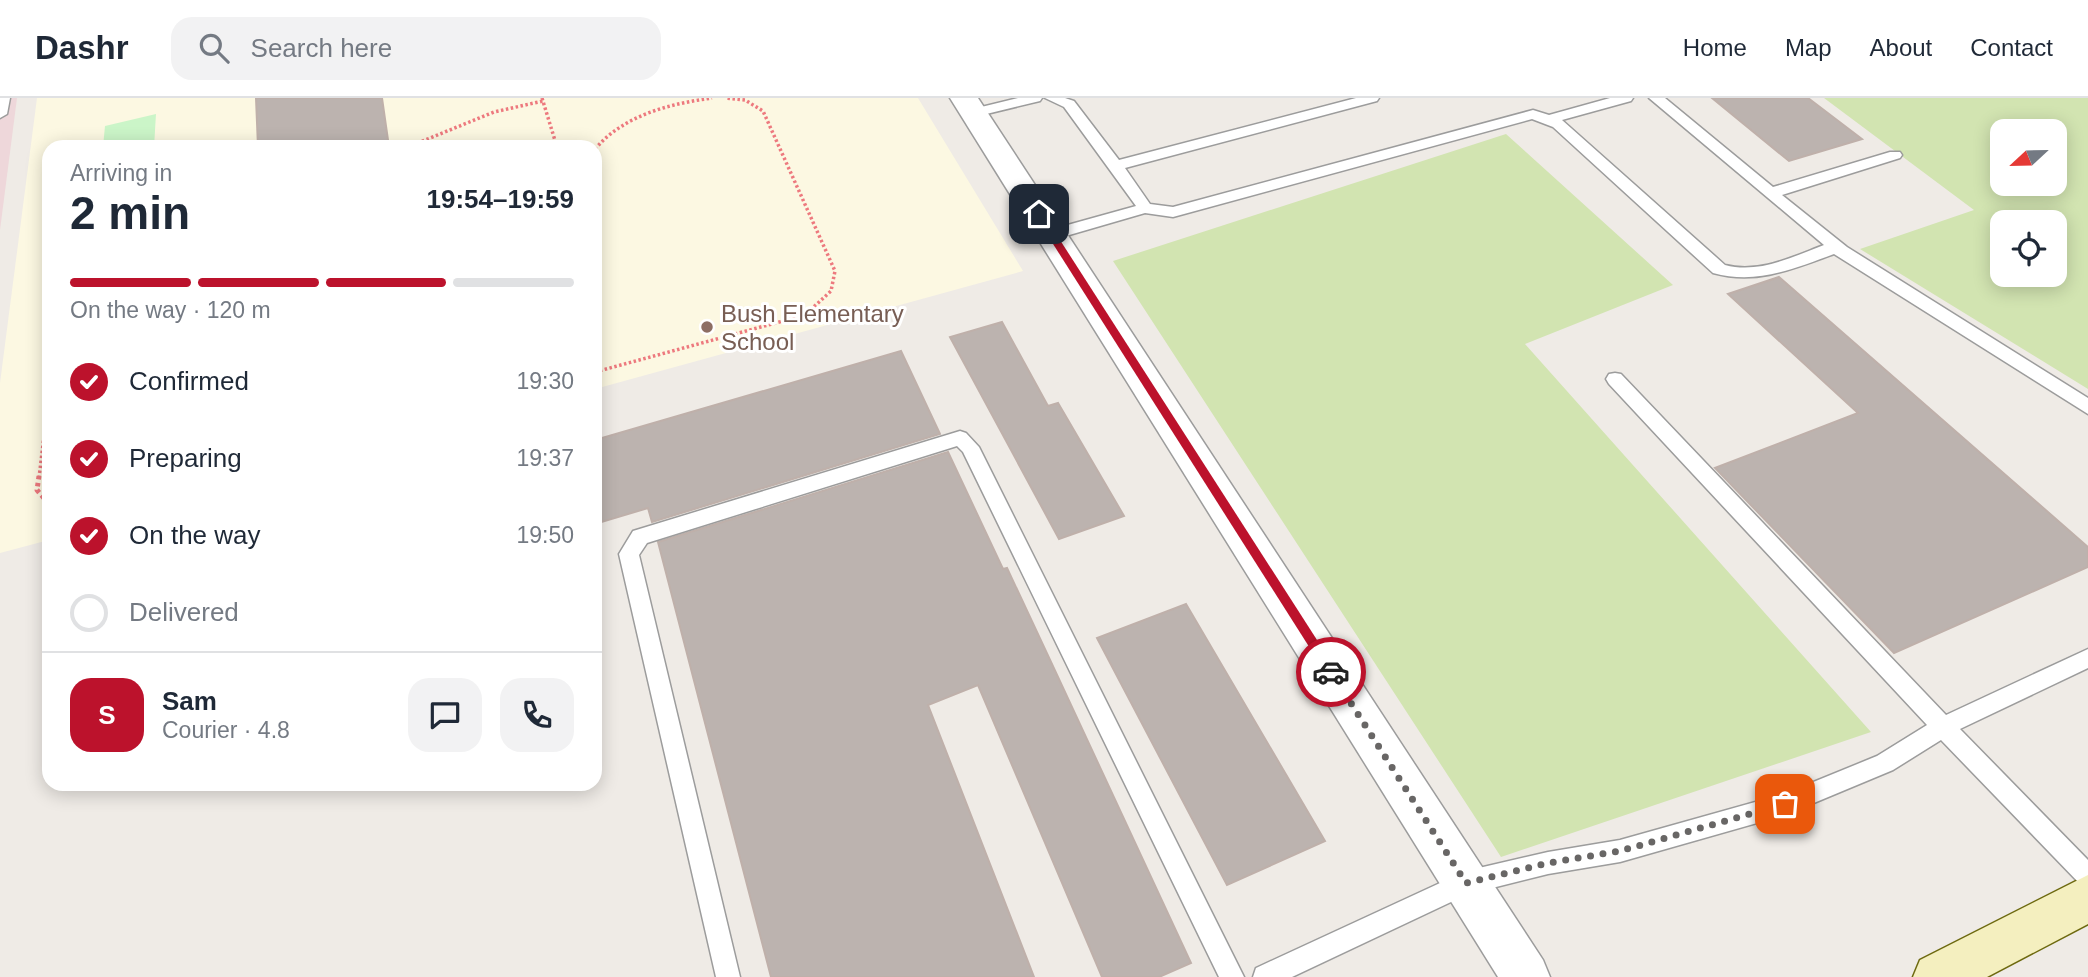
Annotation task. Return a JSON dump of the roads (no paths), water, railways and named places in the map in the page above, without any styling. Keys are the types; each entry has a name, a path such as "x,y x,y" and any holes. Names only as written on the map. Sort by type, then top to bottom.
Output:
{"main road":[{"path":"1937,977 2088,899"}],"street":[{"path":"969,106 1527,977"}],"lane":[{"path":"0,114 3,98"},
{"path":"969,106 1035,98"},
{"path":"1052,98 1069,104 1145,208"},
{"path":"1116,166 1372,98"},
{"path":"1551,119 1626,98"},
{"path":"1656,98 1836,247 2088,407"},
{"path":"1052,235 1145,208 1173,212 1533,114 1551,119 1719,269 1731,274 1754,275 1836,247"},
{"path":"1771,193 1895,156"},
{"path":"1615,379 1943,727 2088,876"},
{"path":"728,977 629,554 640,537 960,438 970,447 1192,901 1232,977"},
{"path":"1265,977 1466,883 1548,863 1620,851 1785,804 1885,763 1943,727 2088,658"}],"place":[{"name":"Bush Elementary School","path":"707,327"}]}
